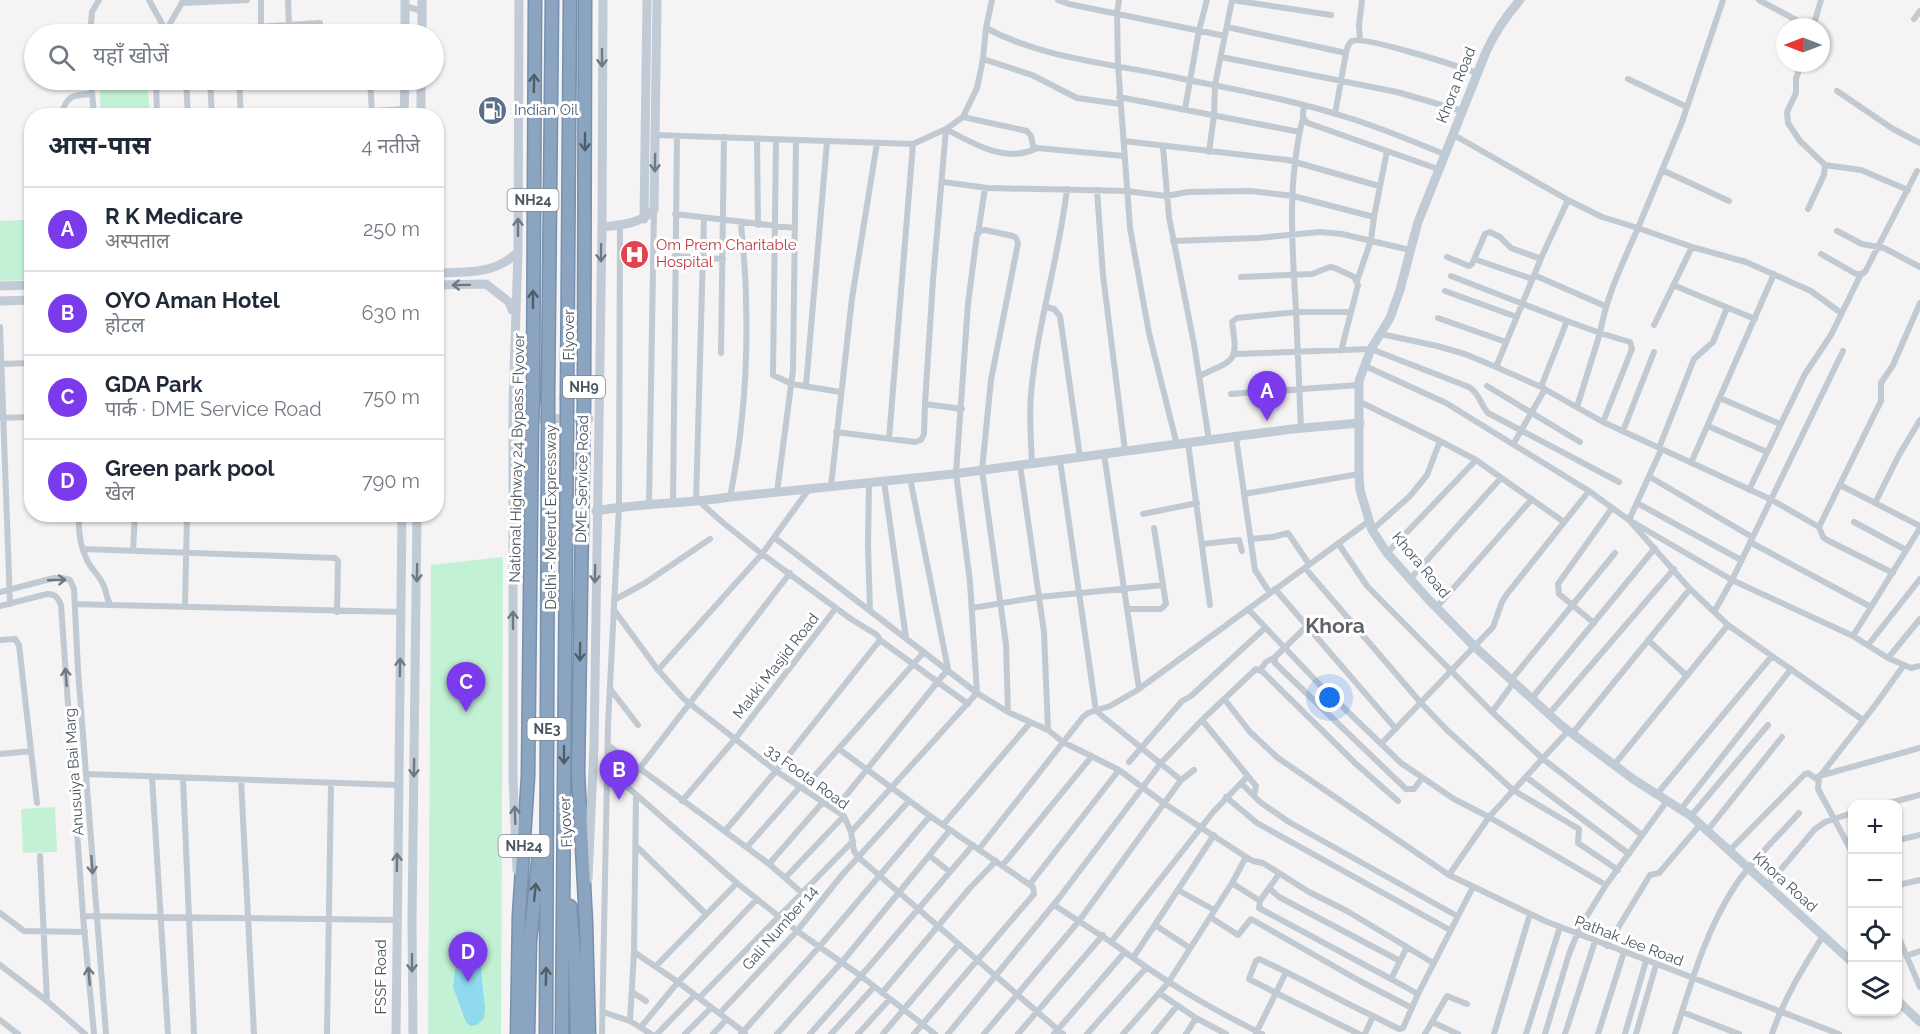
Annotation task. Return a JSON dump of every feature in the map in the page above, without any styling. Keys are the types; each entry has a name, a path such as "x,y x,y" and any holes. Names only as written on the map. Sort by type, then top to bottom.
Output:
{"highway":[{"name":"National Highway 24 Bypass Flyover","path":"517,1034 519,915 528,777 535,0"},
{"name":"Delhi - Meerut Expressway","path":"546,1034 552,0"},
{"name":"Delhi - Meerut Expressway","path":"562,1034 570,0"},
{"name":"Flyover","path":"585,0 584,399 578,774 589,1034"},
{"path":"528,1034 530,941 547,780"},
{"path":"564,839 575,962 577,1034"}],"street":[{"path":"91,24 92,12 99,0"},
{"path":"149,0 161,24"},
{"path":"170,24 183,2 247,0"},
{"path":"261,0 261,24"},
{"path":"288,0 289,24"},
{"path":"422,0 422,24"},
{"path":"519,0 518,252 514,317 513,418 513,779 519,915"},
{"name":"DME Service Road","path":"586,922 593,798 602,227 603,0"},
{"path":"644,219 647,0"},
{"path":"649,504 657,0"},
{"path":"655,135 913,144 946,129 963,117 977,88 992,0"},
{"path":"1058,0 1225,36"},
{"path":"1119,0 1118,65 1126,191 1137,271 1176,445"},
{"path":"1185,109 1199,30 1207,0"},
{"path":"1209,152 1215,85 1232,0 1331,15"},
{"path":"1360,40 1362,0"},
{"name":"Khora Road","path":"1520,0 1495,33 1477,73 1418,222 1390,318 1371,349 1359,385 1360,490 1371,526 1387,553 1410,579 1475,647 1512,681 1570,732 1614,765 1691,816 1848,958"},
{"path":"1577,407 1611,288 1687,107 1723,0"},
{"path":"1759,0 1794,18"},
{"path":"1814,18 1821,0"},
{"path":"405,24 405,3 422,11"},
{"path":"1914,19 1920,11"},
{"path":"304,24 320,24"},
{"path":"1227,27 1346,53"},
{"path":"986,28 1010,41 1030,48 1304,105 1379,128 1444,154"},
{"path":"1335,114 1346,53 1348,45 1353,41 1360,40 1477,73"},
{"path":"1221,57 1397,92 1462,111"},
{"path":"983,59 1032,75 1077,98 1120,100 1185,109 1300,132"},
{"path":"1798,72 1796,93 1786,117 1792,132 1825,165 1861,170 1908,190"},
{"path":"1628,79 1687,107"},
{"path":"92,90 93,108"},
{"path":"156,90 157,108"},
{"path":"187,90 188,108"},
{"path":"211,90 212,108"},
{"path":"240,90 241,108"},
{"path":"371,90 372,108"},
{"path":"404,108 405,90"},
{"path":"421,90 421,108"},
{"path":"1837,91 1893,129 1920,143"},
{"path":"63,108 71,96 92,94"},
{"path":"645,96 656,95"},
{"path":"1300,429 1293,196 1295,162 1304,105"},
{"path":"963,117 1027,130 1032,143 1037,148"},
{"path":"1303,118 1308,123 1438,169"},
{"path":"946,129 995,151 1023,154 1037,148 1124,156"},
{"path":"836,432 915,442 921,440 924,434 933,280 946,129"},
{"path":"1452,134 1602,217 1746,262 1811,291 1841,313"},
{"path":"673,503 677,136"},
{"path":"721,353 724,138"},
{"path":"757,139 758,225"},
{"path":"776,140 773,375 792,384 840,392"},
{"path":"777,492 792,384 795,323 796,140"},
{"path":"1124,141 1209,152 1263,156 1295,162 1379,186"},
{"path":"806,386 827,142"},
{"path":"831,486 852,298 878,143"},
{"path":"888,439 913,144"},
{"path":"1163,147 1166,196 1173,241 1209,440"},
{"path":"1341,351 1358,285 1357,281 1371,240 1387,151"},
{"path":"1808,208 1824,175 1825,165"},
{"path":"1662,170 1729,201"},
{"path":"1749,490 1805,374 1831,335 1917,171"},
{"path":"943,182 985,188 1126,191 1166,196 1188,192 1251,191 1293,196 1374,217"},
{"path":"851,832 977,693 972,608 956,473 968,304 985,188"},
{"path":"1032,463 1031,394 1058,253 1067,189"},
{"path":"1097,190 1106,296 1125,452"},
{"path":"1496,367 1568,200"},
{"path":"602,227 644,219 654,210"},
{"path":"675,214 795,228"},
{"path":"698,502 704,218"},
{"path":"730,497 739,440 745,364 746,300 741,223"},
{"path":"602,1034 607,769 619,507 620,225"},
{"path":"977,234 985,230 1013,236 1016,237 1018,243 991,380 982,470 1006,644 1008,712"},
{"path":"1837,231 1862,244 1878,246 1920,267"},
{"path":"1173,241 1320,232 1342,234 1410,250"},
{"path":"1447,257 1466,266 1472,264 1485,234 1490,232 1500,237 1511,248 1541,259"},
{"path":"1654,326 1692,247"},
{"path":"444,273 485,271 509,260 518,252"},
{"path":"1821,254 1856,274 1861,274"},
{"path":"675,256 723,259"},
{"path":"1474,259 1533,277 1605,306"},
{"path":"1241,277 1317,273 1330,267 1357,281"},
{"path":"1691,463 1774,274"},
{"path":"1451,276 1567,321 1630,342 1632,349 1603,422"},
{"path":"444,285 486,284 509,302 514,317"},
{"path":"0,286 24,285"},
{"path":"1673,285 1755,319"},
{"path":"1445,291 1517,317"},
{"path":"0,301 24,300"},
{"path":"1819,527 1881,401 1881,383 1893,365 1920,303"},
{"path":"1046,307 1054,309 1060,316 1080,457"},
{"path":"1629,520 1650,477 1694,359 1713,342 1727,308"},
{"path":"1199,376 1229,363 1235,354 1232,322 1234,319 1296,312 1351,312"},
{"path":"1438,318 1506,342"},
{"path":"1514,443 1543,388 1567,321"},
{"path":"0,327 10,604"},
{"path":"1381,334 1437,345 1465,354 1543,388 1603,422 1770,499 1819,527 1823,537 1827,540 1893,573"},
{"path":"1235,354 1371,349 1469,387 1479,396 1488,413 1619,483"},
{"path":"1714,612 1732,580 1843,351"},
{"path":"1623,431 1654,352"},
{"path":"1,364 24,363"},
{"path":"1365,366 1446,403 1514,443 1589,491 1629,520 1732,580 1853,636 1888,658 1914,669 1920,666"},
{"path":"1231,394 1359,385"},
{"path":"1487,386 1580,442"},
{"path":"1720,398 1780,424"},
{"path":"1360,402 1476,460 1564,522"},
{"path":"925,404 962,409"},
{"path":"2,418 24,417"},
{"path":"513,418 598,420"},
{"path":"1875,503 1899,454 1920,420"},
{"path":"596,511 956,473 1360,423"},
{"path":"1708,426 1767,452"},
{"path":"1236,437 1256,570 1396,729"},
{"path":"810,1034 918,908 976,847 1083,717 1117,703 1139,689 1338,543 1371,526 1410,496 1427,475 1440,441"},
{"path":"1188,443 1210,605"},
{"path":"1104,454 1139,689"},
{"path":"1060,460 1096,711 1181,780"},
{"path":"1387,553 1476,460"},
{"path":"1020,465 1044,632 1048,730"},
{"path":"1244,494 1359,474"},
{"path":"1650,477 1751,539 1871,607"},
{"path":"835,809 948,669 910,478"},
{"path":"1410,579 1502,478"},
{"path":"884,481 906,638"},
{"path":"869,482 870,610"},
{"path":"1840,485 1920,527 1853,636"},
{"path":"658,670 762,554 809,488"},
{"path":"1381,744 1493,627 1502,602 1589,491"},
{"path":"1437,608 1532,499"},
{"path":"698,502 762,554 877,635 880,640 968,704"},
{"path":"1143,513 1197,503"},
{"path":"1637,503 1741,560"},
{"path":"1594,623 1559,594 1558,584 1612,508"},
{"path":"1629,520 1690,589 1728,625 1863,720"},
{"path":"79,522 79,537 87,561 104,585 108,603 111,605"},
{"path":"133,551 135,522"},
{"path":"185,607 187,522"},
{"name":"FSSF Road","path":"396,1034 402,522"},
{"path":"413,1034 412,920 417,522"},
{"path":"1854,522 1906,550"},
{"path":"1128,609 1165,608 1154,528"},
{"path":"1251,539 1288,533 1307,566 1421,703 1447,730 1512,790 1579,829 1578,843 1618,870"},
{"path":"775,538 977,693 1008,712 1048,730 1063,742 1119,770 1165,804 1246,857 1263,863 1433,963"},
{"path":"614,600 710,539"},
{"path":"1202,544 1239,540 1242,552"},
{"path":"1338,543 1367,586 1492,712 1543,759 1642,836"},
{"path":"1532,699 1655,548"},
{"path":"83,549 335,558 338,561 337,612"},
{"path":"1492,712 1512,681 1615,553"},
{"path":"1549,714 1674,569"},
{"path":"626,786 691,705 790,573"},
{"name":"Anusuiya Bai Marg","path":"0,592 54,578 70,580 74,589 106,1034"},
{"path":"1868,645 1920,579"},
{"path":"972,608 1039,597 1163,585"},
{"path":"1449,875 1489,817 1512,790 1570,732 1690,589"},
{"name":"Anusuiya Bai Marg","path":"0,606 53,594 59,598 61,604 83,916 94,1034"},
{"path":"75,604 401,612"},
{"name":"Makki Masjid Road","path":"682,801 735,739 836,608"},
{"path":"1248,609 1381,744 1422,778 1606,885"},
{"name":"33 Foota Road","path":"614,610 675,691 776,771 844,816 851,832 854,851 858,857"},
{"path":"1888,658 1920,619"},
{"path":"1614,765 1728,625"},
{"path":"948,1034 1054,905 1161,764 1252,672 1260,670 1307,626"},
{"path":"1129,762 1182,701 1191,696 1265,628"},
{"path":"0,639 12,639 18,642 37,803"},
{"path":"725,831 880,640"},
{"path":"1648,640 1687,676"},
{"path":"747,847 839,749 924,652"},
{"path":"1657,794 1772,656"},
{"path":"1275,657 1275,663 1406,789 1414,789 1422,778"},
{"path":"1848,842 1818,789 1819,778 1904,665"},
{"path":"1681,809 1791,669"},
{"path":"1260,670 1355,763 1398,801"},
{"path":"611,690 638,725"},
{"name":"Pathak Jee Road","path":"1225,699 1250,732 1278,758 1449,875 1530,914 1606,946 1839,1034"},
{"path":"1202,720 1256,786 1254,796"},
{"path":"943,825 1030,723"},
{"path":"1691,816 1768,725"},
{"path":"1606,946 1650,875 1659,873 1703,828 1782,737"},
{"path":"608,745 747,847 801,892"},
{"path":"1729,851 1805,774 1819,778 1920,748"},
{"path":"839,749 930,816 1030,884 1034,890 1034,894 914,1034"},
{"path":"0,754 31,751"},
{"path":"1002,866 1092,756"},
{"path":"607,769 737,883 935,1034"},
{"path":"1030,884 1119,770"},
{"path":"984,1034 1079,921 1181,780 1194,770"},
{"path":"86,774 398,785"},
{"path":"152,777 168,1034"},
{"path":"1111,942 1226,797 1247,777"},
{"path":"1526,777 1629,854"},
{"path":"183,778 194,1034"},
{"path":"242,780 254,1034"},
{"path":"327,1034 331,783"},
{"path":"1241,783 1254,796 1289,822 1457,916"},
{"path":"630,1021 634,952 636,795"},
{"path":"1901,800 1920,795"},
{"path":"1226,797 1265,828 1450,930"},
{"name":"Gali Number 14","path":"720,1014 797,931 858,857 909,801"},
{"path":"1545,1034 1577,934 1606,885 1667,801"},
{"path":"769,864 823,802"},
{"path":"1675,1034 1692,979 1722,908 1748,869 1799,813"},
{"path":"1767,886 1815,829 1835,818 1848,814"},
{"path":"785,878 844,816"},
{"path":"634,952 697,996 743,1033 930,816"},
{"path":"777,1034 842,962 950,830"},
{"path":"1133,958 1214,835"},
{"path":"1902,839 1920,835"},
{"path":"657,1034 853,841"},
{"path":"636,846 706,914"},
{"path":"40,856 47,1001"},
{"path":"930,856 950,872"},
{"path":"858,857 997,976 1058,1033 1125,952"},
{"path":"1123,1034 1168,983 1246,857"},
{"path":"882,993 969,889 996,861"},
{"path":"1279,874 1260,901 1259,908 1418,994"},
{"path":"1902,884 1920,880"},
{"path":"656,966 737,883"},
{"path":"1232,883 1260,901"},
{"path":"1359,1034 1249,979 1256,961 1259,959 1401,1030 1473,887"},
{"path":"1269,888 1279,897 1400,961"},
{"path":"1178,890 1238,935 1251,919 1412,1008"},
{"path":"641,1027 678,982 757,899"},
{"path":"1054,905 1103,935 1168,983 1211,1009 1258,1033 1286,972"},
{"path":"0,913 20,929 44,932 85,932"},
{"path":"1494,1034 1530,914"},
{"path":"83,916 396,920"},
{"path":"1155,925 1190,948"},
{"path":"1526,1034 1560,927"},
{"path":"1018,1034 1103,935"},
{"path":"1772,1034 1779,1012 1803,966 1823,936"},
{"path":"1565,1034 1595,941"},
{"path":"883,1034 959,944"},
{"path":"1902,946 1920,987"},
{"path":"1391,979 1407,947"},
{"path":"1906,956 1920,951"},
{"path":"1598,1034 1624,952"},
{"path":"1625,1034 1646,961"},
{"path":"0,965 85,1034"},
{"path":"1638,1034 1656,965"},
{"path":"1087,1034 1146,968"},
{"path":"831,1034 874,987"},
{"path":"632,992 646,1001"},
{"path":"1159,993 1196,1018 1226,1034"},
{"path":"1425,1034 1447,996 1467,1004"},
{"path":"858,1034 889,1000"},
{"path":"1154,1034 1177,1006"},
{"path":"1902,1006 1920,1022"},
{"path":"685,1034 711,1008"},
{"path":"603,1012 630,1021 651,1034"},
{"path":"1682,1012 1739,1034"},
{"path":"1365,1034 1373,1016"},
{"path":"1186,1034 1196,1018"},
{"path":"713,1034 727,1019"},
{"path":"0,1020 18,1034"},
{"path":"1432,1022 1458,1034"}],"green space":[{"path":"100,90 148,90 149,108 101,108"},
{"path":"24,220 24,280 0,281 0,221"},
{"path":"503,557 501,1034 428,1034 431,565"},
{"path":"55,807 57,852 23,853 21,809"}],"water":[{"path":"470,931 479,938 483,948 481,971 485,1008 484,1018 477,1025 471,1026 466,1022 453,987 459,938 464,932"}],"place":[{"name":"Indian Oil","path":"493,110"},
{"name":"Om Prem Charitable Hospital","path":"635,254"},
{"name":"R K Medicare","path":"1267,421"},
{"name":"GDA Park","path":"466,712"},
{"name":"OYO Aman Hotel","path":"619,800"},
{"name":"Green park pool","path":"468,982"}],"district":[{"name":"Khora","path":"1335,625"}]}
